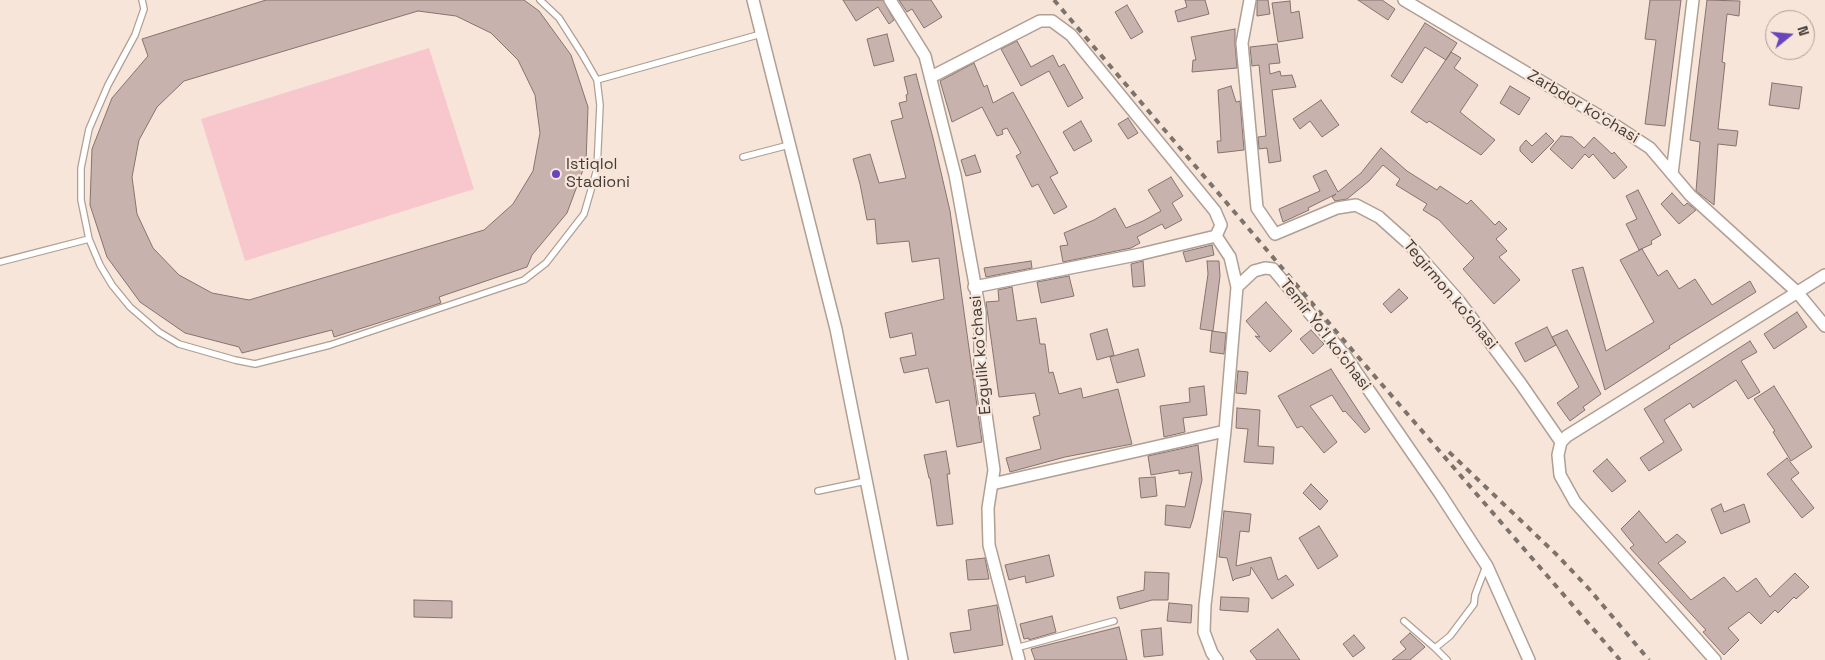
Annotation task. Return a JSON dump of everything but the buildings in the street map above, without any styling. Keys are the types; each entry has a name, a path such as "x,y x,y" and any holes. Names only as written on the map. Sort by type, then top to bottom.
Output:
{"street":[{"path":"753,0 836,329 902,660"},
{"name":"Ezgulik koʻchasi","path":"890,0 925,56 955,175 980,312 980,372 994,470 988,508 989,545 1019,660"},
{"name":"Tegirmon koʻchasi","path":"1250,0 1242,43 1257,208 1275,234 1337,208 1356,205 1379,216 1408,243 1459,301 1562,442"},
{"name":"Zarbdor koʻchasi","path":"1404,0 1650,148 1690,195 1797,292 1825,326"},
{"path":"1672,174 1693,0"},
{"path":"931,77 1040,21 1052,21 1071,35 1215,211 1221,225 1216,236"},
{"path":"1216,236 1230,257 1237,286 1225,431 1205,605 1204,632 1212,653 1217,660"},
{"path":"974,287 1141,254 1216,236"},
{"name":"Temir Yoʻl koʻchasi","path":"1237,286 1254,271 1265,268 1273,269 1346,357 1439,492 1487,566 1529,660"},
{"path":"1715,660 1575,502 1560,475 1558,455 1562,442 1568,436 1825,275"},
{"path":"992,484 1225,431"}],"lane":[{"path":"142,0 144,9 135,35 108,85 89,129 82,168 81,200 89,239 104,272 130,307 159,332 179,344 255,364 330,345 524,280 546,263 584,214 597,169 600,105 597,80 559,18 540,0"},
{"path":"597,80 761,34"},
{"path":"743,157 789,145"},
{"path":"0,262 89,239"},
{"path":"818,491 866,481"},
{"path":"1435,648 1450,636 1474,604 1475,595 1487,566"},
{"path":"1016,648 1114,621"},
{"path":"1404,621 1447,660"}],"shaded area":[{"path":"429,48 474,189 245,261 201,119"}],"railway":[{"path":"1054,0 1340,336 1620,660"},
{"path":"1449,452 1558,556 1590,590 1649,660"}],"place":[{"name":"Istiqlol Stadioni","path":"556,174"}]}
